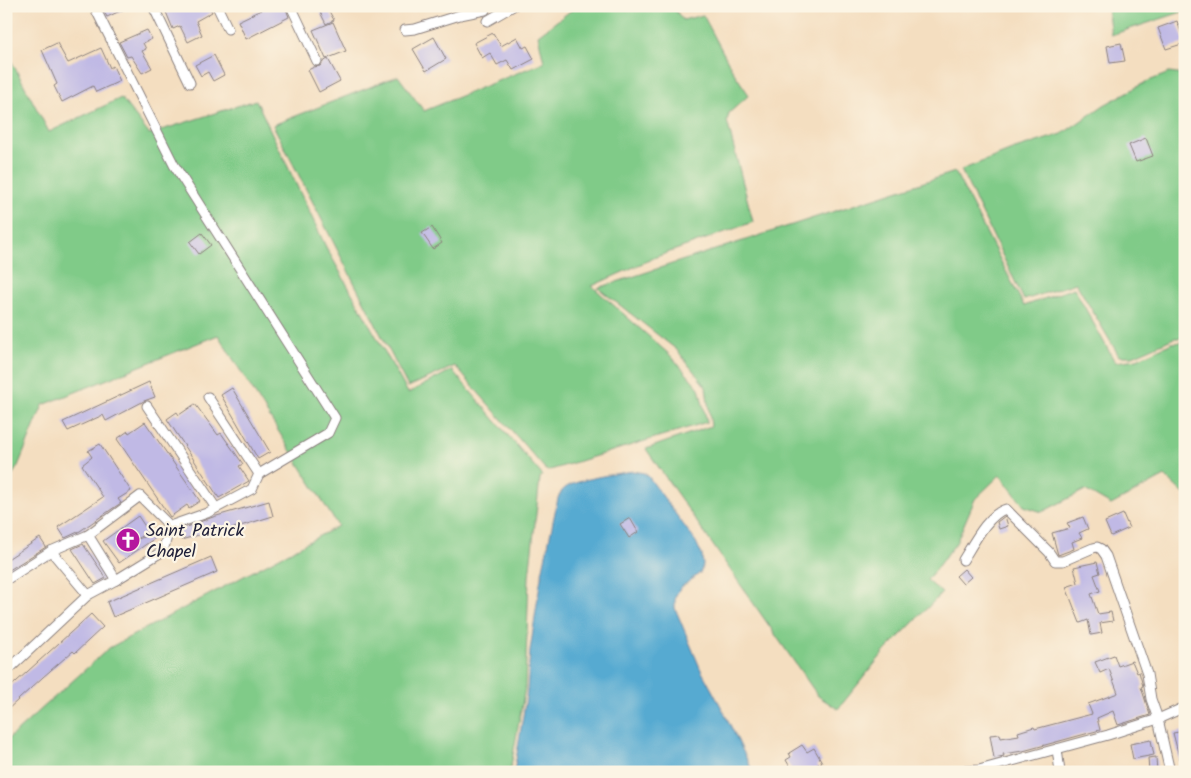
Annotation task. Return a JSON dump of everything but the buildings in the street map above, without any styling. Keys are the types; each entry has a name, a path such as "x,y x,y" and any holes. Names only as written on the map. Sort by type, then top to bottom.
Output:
{"street":[{"path":"94,6 174,165 335,418 328,433 259,474 252,489 207,513 170,526"},
{"path":"153,6 190,83"},
{"path":"217,6 228,29"},
{"path":"291,6 317,60"},
{"path":"405,30 415,29 484,8 489,25 513,6"},
{"path":"208,397 259,474"},
{"path":"147,406 216,508"},
{"path":"6,580 51,551 88,535 140,496 170,526"},
{"path":"963,560 985,525 999,510 1006,509 1049,552 1055,561 1063,561 1097,547 1101,549 1109,566 1147,674 1151,698 1158,719 1170,772"},
{"path":"6,672 88,595 163,551 170,526"},
{"path":"88,535 116,580"},
{"path":"51,551 88,595"},
{"path":"951,772 978,770 1108,736 1158,719 1185,707"},
{"path":"1056,750 1060,772"}],"green space":[{"path":"577,6 672,6 683,20 703,15 734,73 749,95 729,113 727,121 753,222 656,257 592,286 671,356 699,388 707,422 547,471 455,366 408,387 273,125 398,76 424,111 544,62 538,35"},
{"path":"1107,6 1185,6 1185,11 1111,35"},
{"path":"6,51 49,132 121,98 149,134 256,100 326,247 408,393 452,370 542,475 540,478 529,577 525,688 510,772 6,772 6,741 109,648 338,526 218,335 43,405 18,466 6,485"},
{"path":"1169,73 1185,75 1185,338 1174,338 1133,356 1119,356 1076,283 1024,300 961,170 1012,150 1062,134 1104,105 1146,82"},
{"path":"955,172 1024,306 1074,288 1115,362 1137,359 1172,343 1185,342 1185,495 1165,476 1111,505 1085,490 1042,512 1024,506 1000,475 975,499 956,543 927,580 942,593 885,651 838,709 818,696 646,449 711,426 706,387 677,350 598,288"}],"water":[{"path":"632,471 644,473 648,476 696,542 702,555 703,565 700,573 680,588 675,597 675,608 701,670 753,772 514,772 527,691 530,651 540,583 558,498 563,490 577,482"}],"place":[{"name":"Saint Patrick Chapel","path":"128,540"}]}
